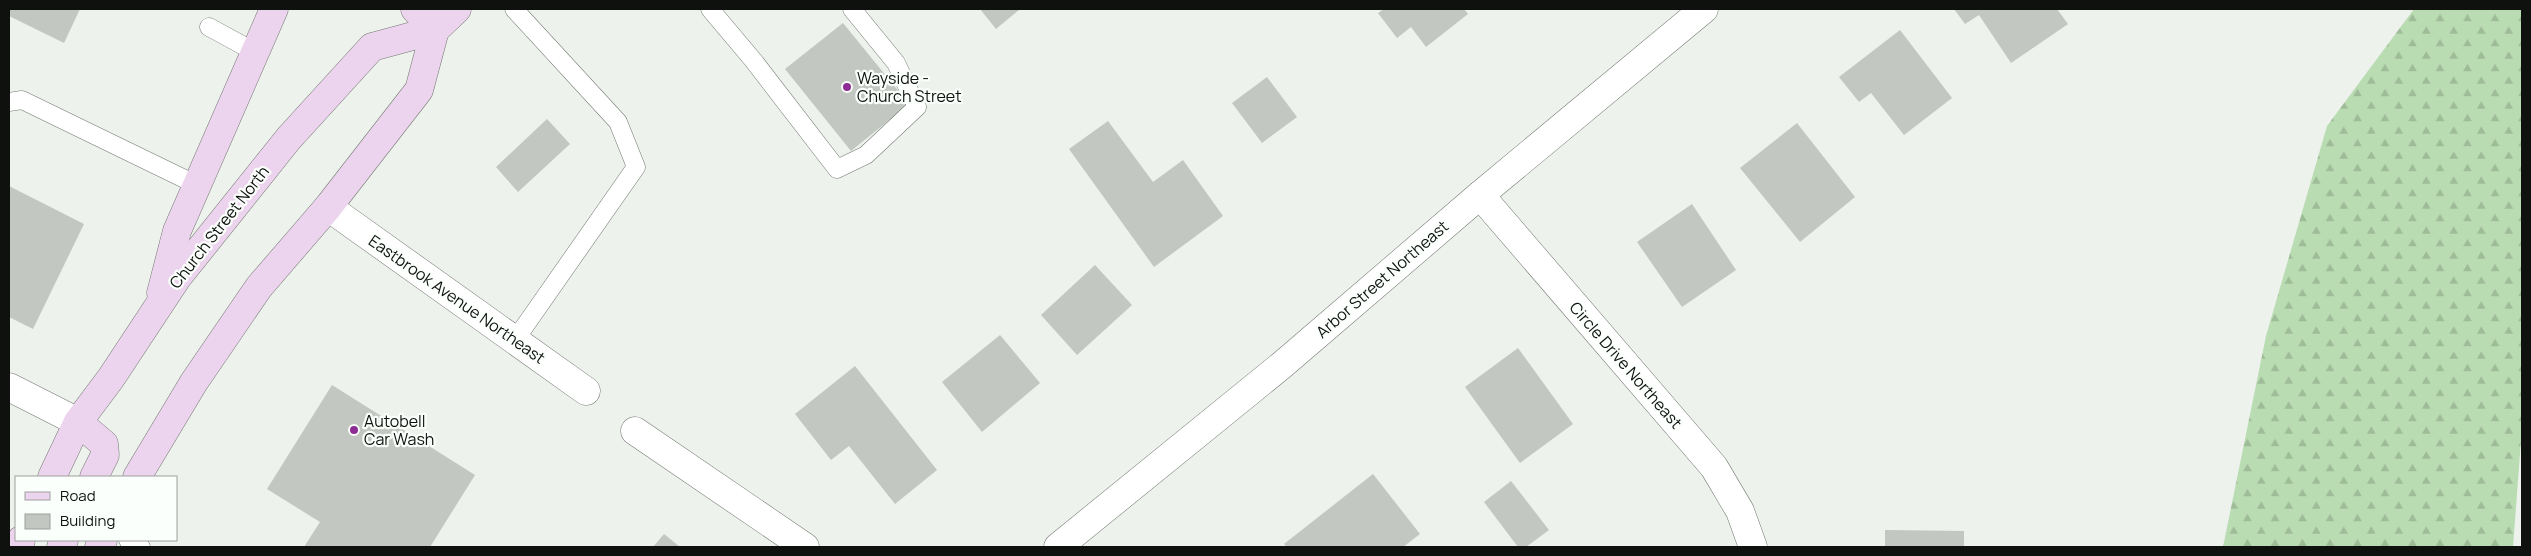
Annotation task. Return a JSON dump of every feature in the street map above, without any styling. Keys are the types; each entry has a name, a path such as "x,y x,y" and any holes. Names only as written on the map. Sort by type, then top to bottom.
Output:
{"main road":[{"path":"158,307 177,231 274,9"},
{"path":"138,476 194,382 259,287 328,207 419,90 435,30 415,9"},
{"name":"Church Street North","path":"52,476 78,422 177,278 290,138 372,48 435,30 457,9"},
{"path":"78,422 104,444 104,455 94,476"}],"street":[{"name":"Arbor Street Northeast","path":"1058,547 1282,365 1480,195 1704,9"},
{"name":"Circle Drive Northeast","path":"1480,195 1714,467 1740,511 1753,547"},
{"name":"Eastbrook Avenue Northeast","path":"328,207 586,391"},
{"path":"9,387 78,422"},
{"path":"634,431 804,547"}],"lane":[{"path":"514,9 618,122 636,166 515,340"},
{"path":"710,9 753,60 837,169 866,155 916,108 896,63 852,9"},
{"path":"208,27 255,52"},
{"path":"9,102 22,100 197,185"},
{"path":"130,541 142,547"}],"green space":[{"path":"2414,9 2522,9 2522,427 2513,547 2223,547 2266,336 2327,126"}],"building":[{"path":"9,9 80,9 64,43 9,16"},
{"path":"980,9 1020,9 996,29"},
{"path":"1384,9 1464,9 1468,14 1426,47 1411,27 1397,38 1378,13"},
{"path":"1954,9 2057,9 2068,24 2011,63 1979,15 1965,24"},
{"name":"Wayside - Church Street","path":"843,23 909,104 851,151 785,69"},
{"path":"1900,30 1952,98 1904,135 1871,93 1859,102 1839,77"},
{"path":"1267,77 1297,117 1262,143 1232,103"},
{"path":"547,119 570,144 518,192 496,167"},
{"path":"1108,121 1153,182 1183,160 1223,216 1154,267 1069,149"},
{"path":"1797,123 1855,197 1800,242 1740,168"},
{"path":"9,186 84,224 33,329 9,317"},
{"path":"1692,204 1736,270 1682,307 1637,242"},
{"path":"1095,265 1132,305 1077,355 1041,315"},
{"path":"1000,335 1040,383 982,432 942,382"},
{"path":"1518,348 1573,424 1520,463 1465,387"},
{"path":"855,366 937,470 895,504 849,446 831,460 795,414"},
{"name":"Autobell Car Wash","path":"332,385 475,475 430,547 304,547 320,522 267,489"},
{"path":"1373,474 1420,534 1403,547 1287,547 1284,544"},
{"path":"1511,481 1549,530 1526,547 1518,547 1484,502"},
{"path":"1885,530 1964,531 1964,547 1885,547"},
{"path":"664,534 680,547 653,547"}],"place":[{"name":"Wayside - Church Street","path":"847,87"},
{"name":"Autobell Car Wash","path":"354,430"}]}
